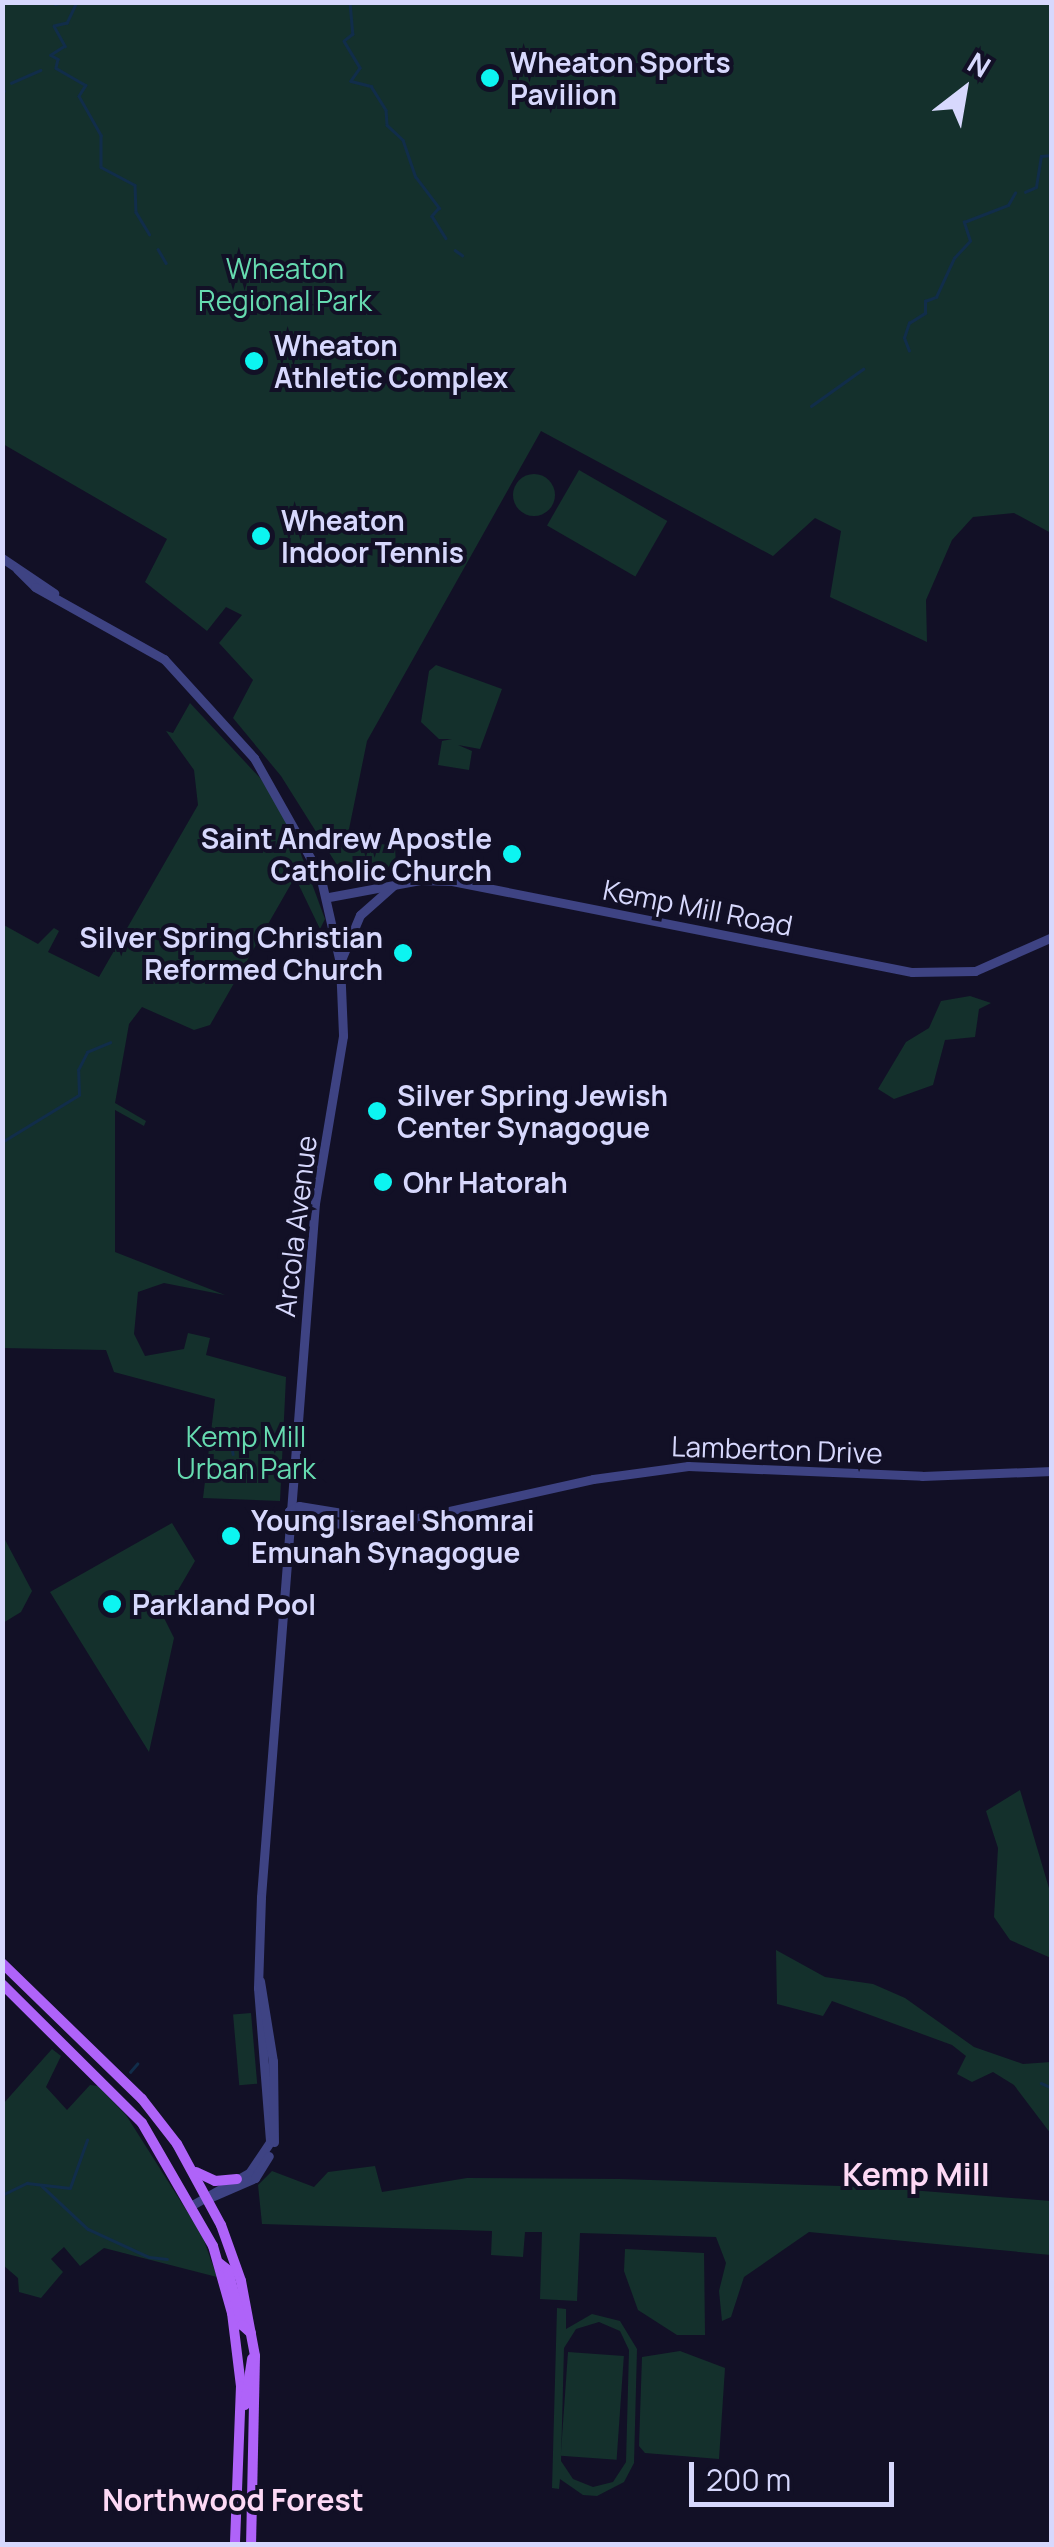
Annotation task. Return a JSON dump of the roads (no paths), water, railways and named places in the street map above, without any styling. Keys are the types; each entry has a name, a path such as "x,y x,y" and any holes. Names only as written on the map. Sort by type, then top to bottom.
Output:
{"main road":[{"path":"2,1963 142,2099 208,2197 241,2281 255,2356 251,2544"},
{"path":"2,1984 142,2123 194,2204 218,2262 238,2350 242,2416 235,2544"},
{"path":"192,2170 215,2181 237,2179"},
{"path":"218,2262 228,2270 242,2325 251,2333"},
{"path":"242,2416 255,2356"}],"street":[{"name":"Arcola Avenue","path":"2,558 155,652 234,735 276,788 329,897 340,963 343,1036 315,1203 289,1511 260,1981 270,2142 262,2160 208,2197"},
{"name":"Kemp Mill Road","path":"329,897 396,884 497,889 912,972 975,970 1052,937"},
{"path":"340,963 360,915 396,884"},
{"name":"Lamberton Drive","path":"289,1511 298,1520 377,1527 385,1520 658,1468 922,1476 1052,1471"},
{"name":"Arcola Avenue","path":"194,2204 256,2178 274,2147 273,2060 260,1981"}],"waterway":[{"path":"55,4 63,2"},
{"path":"77,2 67,23 54,26 65,46 51,55 58,59 56,68 86,85 79,96 101,135 101,167 135,185 136,212 149,234"},
{"path":"350,2 353,34 344,41 360,68 351,81 371,86 386,110 387,125 403,140 416,177 439,208 432,216 446,238"},
{"path":"11,83 40,70"},
{"path":"1025,192 1036,187 1041,156 1052,155"},
{"path":"909,351 904,338 909,323 925,313 925,301 936,297 954,258 970,241 964,222 1008,205 1015,193"},
{"path":"158,249 166,263"},
{"path":"455,250 462,255"},
{"path":"811,406 863,369"},
{"path":"2,1142 79,1095 78,1070 87,1052 110,1042"},
{"path":"231,1441 233,1454"},
{"path":"130,2072 137,2064"},
{"path":"1041,2083 1052,2088"},
{"path":"2,2195 27,2183 70,2188 87,2140"},
{"path":"42,2186 88,2229 149,2257 167,2259"}],"place":[{"name":"Wheaton Sports Pavilion","path":"490,78"},
{"name":"Wheaton Athletic Complex","path":"254,361"},
{"name":"Wheaton Indoor Tennis","path":"261,536"},
{"name":"Saint Andrew Apostle Catholic Church","path":"512,854"},
{"name":"Silver Spring Christian Reformed Church","path":"403,953"},
{"name":"Silver Spring Jewish Center Synagogue","path":"377,1111"},
{"name":"Ohr Hatorah","path":"383,1182"},
{"name":"Young Israel Shomrai Emunah Synagogue","path":"231,1536"},
{"name":"Parkland Pool","path":"112,1604"}],"district":[{"name":"Kemp Mill","path":"916,2174"},
{"name":"Northwood Forest","path":"233,2500"}],"park label":[{"name":"Wheaton Regional Park","path":"285,284"},
{"name":"Kemp Mill Urban Park","path":"246,1452"}]}
